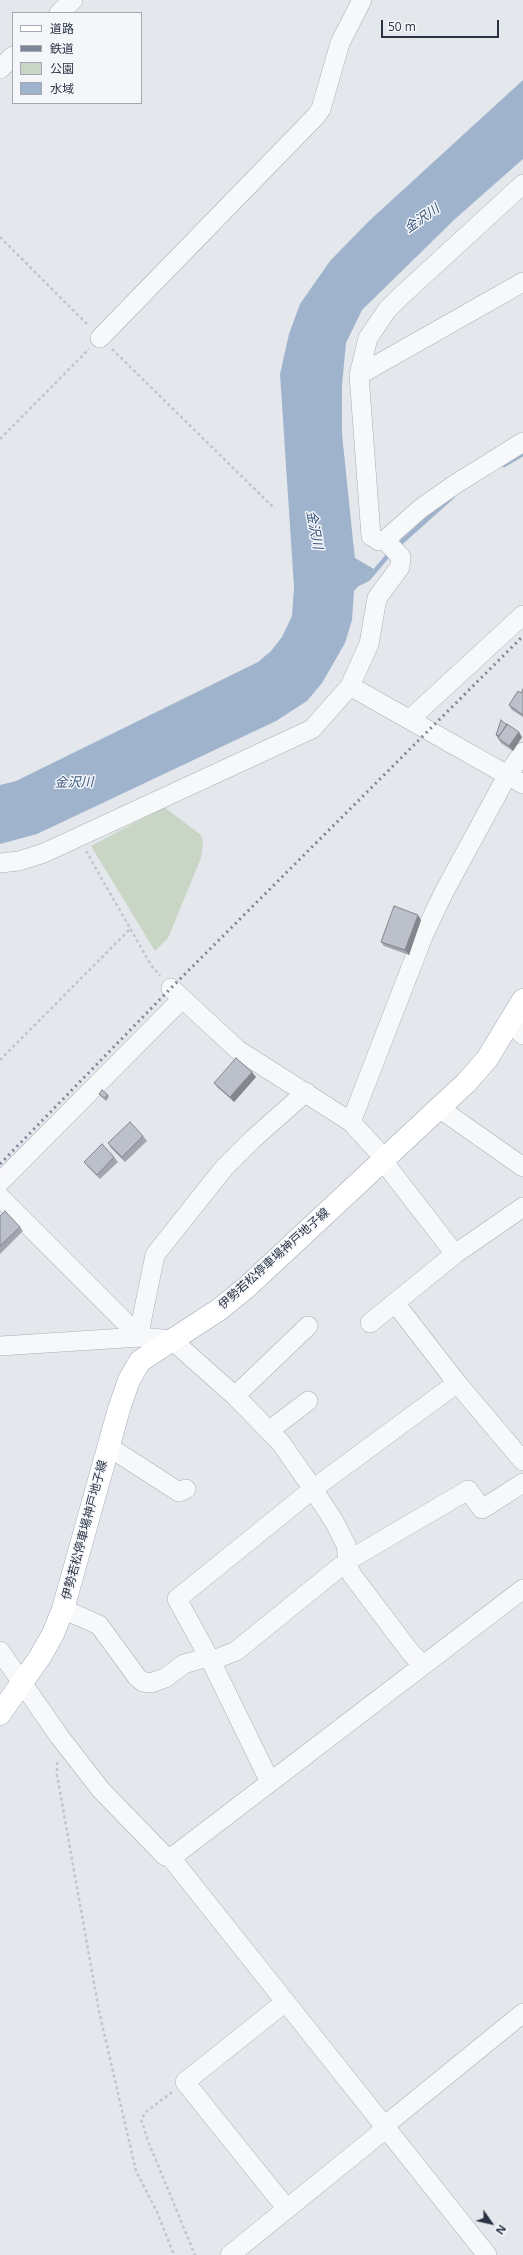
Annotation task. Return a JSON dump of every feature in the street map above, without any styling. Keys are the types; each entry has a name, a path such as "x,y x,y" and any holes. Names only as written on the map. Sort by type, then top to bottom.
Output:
{"main road":[{"name":"伊勢若松停車場神戸地子線","path":"0,1714 23,1684 53,1634 64,1609 108,1447 129,1380 140,1361 220,1309 248,1286 466,1083 487,1059 517,1029 523,1000"}],"street":[{"path":"60,12 73,0"},
{"path":"100,338 311,122 321,109 340,43 362,0"},
{"path":"0,69 12,57"},
{"path":"0,863 19,860 44,853 312,729 350,686 369,644 377,598 400,567 401,557 391,546 378,542 370,536 359,375 368,338 386,310 523,184"},
{"path":"359,375 523,282"},
{"path":"391,546 420,509 454,485 523,442"},
{"path":"410,719 523,615"},
{"path":"350,686 515,780"},
{"path":"351,1122 424,934 444,892 515,780 523,752"},
{"path":"0,1182 176,994 238,1050 351,1122 383,1159 455,1254"},
{"path":"140,1337 141,1323 155,1255 158,1250 224,1168 253,1139 306,1092"},
{"path":"439,1108 523,1167"},
{"path":"0,1197 140,1337"},
{"path":"370,1322 455,1254 523,1207"},
{"path":"395,1303 457,1383 523,1461"},
{"path":"235,1396 308,1326"},
{"path":"0,1346 140,1337 172,1340 235,1396 270,1430 313,1489 346,1546 352,1574 406,1647 423,1665"},
{"path":"270,1782 210,1659 177,1599 313,1489 457,1383"},
{"path":"270,1430 308,1401"},
{"path":"108,1447 179,1492 186,1489"},
{"path":"64,1609 99,1625 137,1676 143,1682 151,1683 165,1678 184,1664 210,1659 236,1651 340,1566 468,1490 482,1509 523,1483"},
{"path":"171,1858 523,1589"},
{"path":"0,1651 59,1736 101,1790 165,1856 171,1858 284,2003 487,2255"},
{"path":"284,2003 185,2082 287,2209"},
{"path":"230,2255 378,2135 383,2127 523,2014"}],"path":[{"path":"0,237 100,338 275,509"},
{"path":"0,439 100,338"},
{"path":"78,837 151,965 176,994"},
{"path":"0,1060 131,928"},
{"path":"59,1736 57,1775 100,2011 136,2172 157,2212 174,2255"},
{"path":"185,2082 147,2110 141,2119 148,2141 195,2255"}],"green space":[{"path":"164,807 201,835 203,841 201,858 168,938 155,951 91,846"}],"water":[{"name":"金沢川","path":"523,80 523,159 455,219 362,310 346,343 342,385 342,434 355,558 374,569 354,591 352,620 345,643 322,683 307,701 276,721 37,834 0,844 0,785 16,781 258,662 271,651 282,637 292,616 294,587 280,374 289,334 300,304 330,261 369,221"}],"building":[{"path":"523,689 523,715 509,705 518,691 521,693"},
{"path":"501,720 507,725 499,736 496,735"},
{"path":"507,724 519,732 509,746 498,738"},
{"path":"394,906 418,915 405,950 381,942"},
{"path":"236,1058 252,1072 230,1097 214,1083"},
{"path":"102,1090 108,1095 104,1098 99,1094"},
{"path":"130,1122 143,1136 122,1157 108,1143"},
{"path":"102,1144 114,1157 97,1175 84,1162"},
{"path":"5,1211 20,1227 0,1246 0,1216"}],"waterway":[{"path":"504,465 523,454"},
{"path":"396,547 453,496"},
{"path":"358,584 368,579 391,552"}],"railway":[{"path":"0,1164 171,988 523,636"}]}
